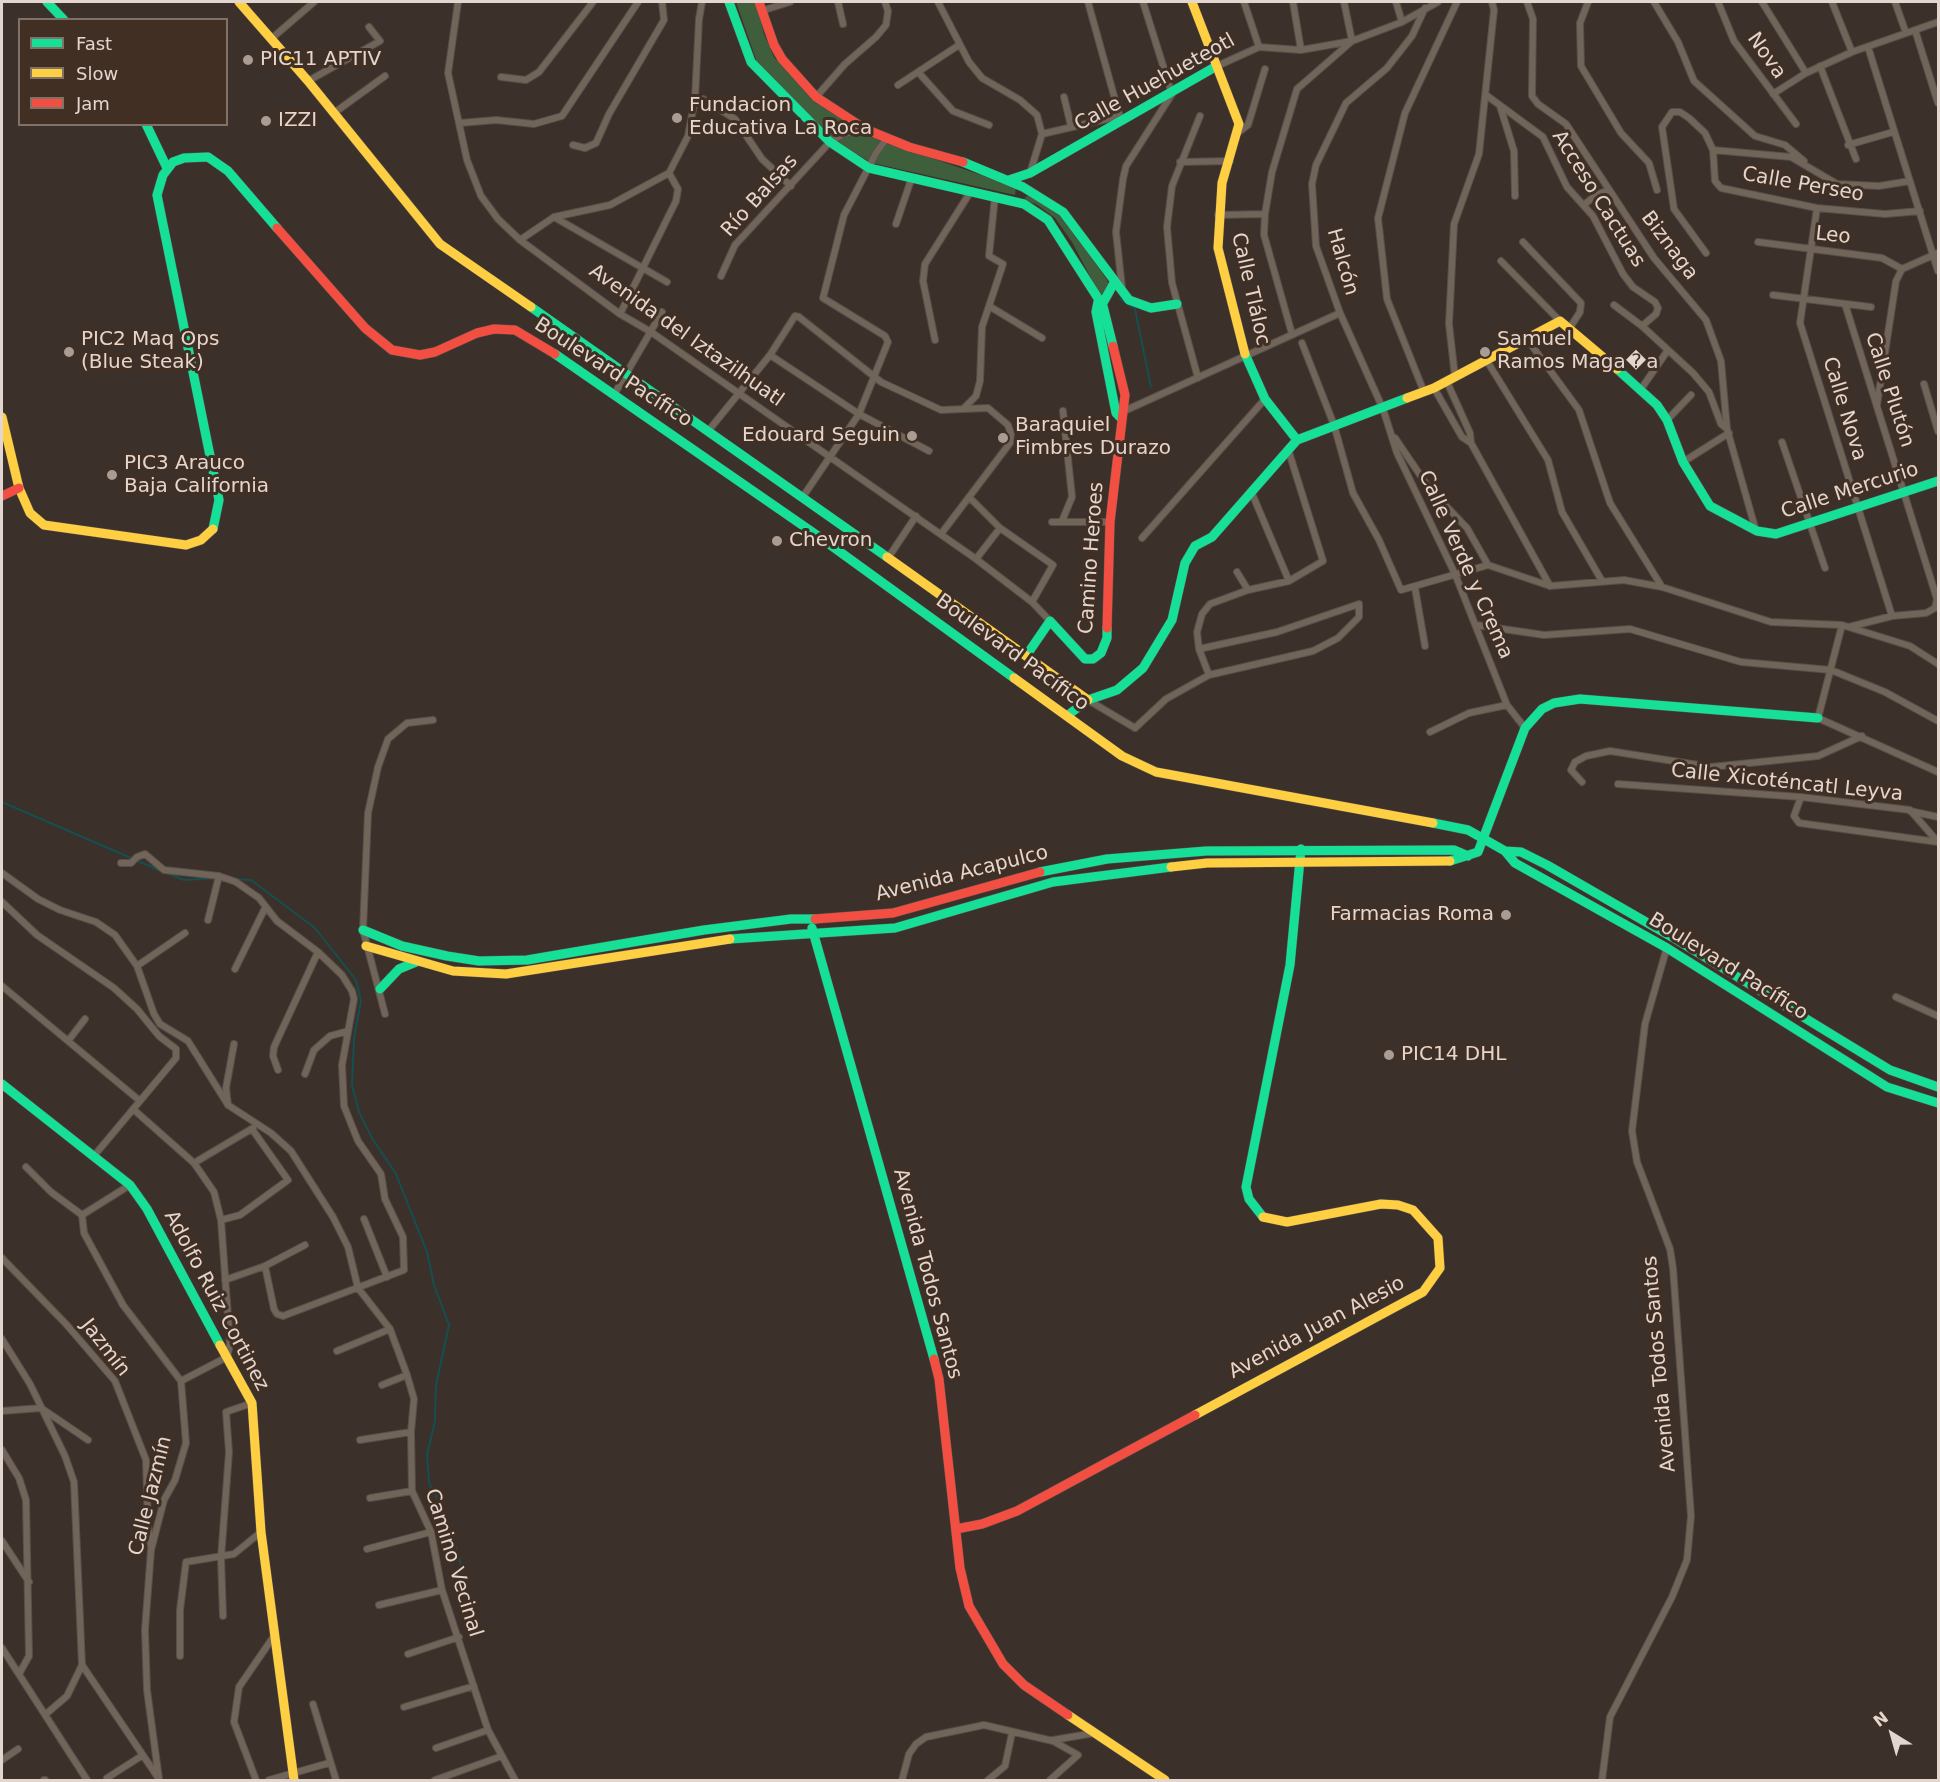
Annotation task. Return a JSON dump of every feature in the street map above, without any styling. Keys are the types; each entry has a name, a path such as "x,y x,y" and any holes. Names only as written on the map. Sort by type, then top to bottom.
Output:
{"street":[{"path":"47,2 62,18"},
{"path":"239,2 308,81 440,244 709,430 801,498 1088,700 1135,728 1166,699 1209,675 1313,651 1338,638 1359,617 1359,604 1278,632 1199,649"},
{"path":"271,39 314,2"},
{"name":"Avenida del Iztazilhuatl","path":"458,2 448,74 467,160 481,196 498,219 520,240 620,314 651,332 976,559 1032,602 1085,659 1093,659"},
{"path":"501,77 526,80 538,72 593,2"},
{"path":"460,123 496,120 534,124 561,116 638,2"},
{"path":"573,145 585,148 596,143 609,114 664,20 662,2"},
{"path":"520,240 554,217 610,205 669,173 687,136 695,99 702,2"},
{"path":"729,2 751,62 830,142 869,168 1019,201 1042,134 1037,115 1020,100 982,78 960,45 938,2"},
{"path":"790,2 760,6 782,59 816,97 865,129 909,147 975,165 1023,187 1063,212 1114,283 1139,305 1151,308 1177,304"},
{"path":"838,2 843,24"},
{"path":"816,97 845,64 876,37 886,25 888,11 885,2"},
{"path":"1042,134 1071,126 1121,118 1088,2"},
{"path":"1122,292 1116,232 1126,166 1172,94 1143,2"},
{"name":"Calle Tláloc","path":"1192,2 1215,67 1238,118 1238,133 1222,183 1218,216 1218,248 1246,356 1265,399 1297,440"},
{"path":"1244,2 1259,47"},
{"path":"1293,2 1301,50"},
{"path":"1292,334 1264,235 1265,214 1272,172 1297,89 1352,41 1344,2"},
{"path":"1396,2 1402,22"},
{"name":"Calle Huehueteotl","path":"1009,180 1030,173 1121,118 1172,94 1215,67 1259,47 1301,50 1352,41 1402,22 1438,2"},
{"path":"1424,392 1387,299 1378,218 1405,113 1457,2"},
{"path":"1492,2 1494,10 1479,154 1454,224 1449,324 1451,380 1470,433 1471,443 1550,586"},
{"name":"Biznaga","path":"1527,2 1533,19 1532,96 1538,104 1566,124 1654,258 1706,320 1721,361 1728,431 1757,531"},
{"path":"1588,2 1580,23 1581,66 1621,133 1649,163 1657,190"},
{"path":"1654,2 1678,42 1694,81 1755,136 1785,145 1819,173"},
{"name":"Nova","path":"1718,2 1734,41 1796,124"},
{"path":"1762,2 1806,73"},
{"path":"1832,2 1852,52"},
{"path":"1895,2 1906,33"},
{"name":"Halcón","path":"1383,410 1340,313 1316,246 1312,184 1316,165 1346,103 1387,68 1412,36 1425,8"},
{"path":"1773,94 1806,73 1852,52 1938,22"},
{"path":"308,81 380,41 369,27"},
{"path":"1916,30 1938,103"},
{"path":"898,86 960,45"},
{"path":"1868,47 1893,132 1936,254 1938,272"},
{"path":"1820,66 1848,145 1856,159"},
{"path":"1238,133 1248,125 1266,69"},
{"path":"919,73 954,111 989,125"},
{"path":"334,113 385,76"},
{"name":"Acceso Cactuas","path":"1486,95 1543,137 1567,187 1585,204 1623,274 1633,286 1655,302 1658,308 1642,326"},
{"path":"1064,97 1071,126"},
{"path":"695,99 703,99 735,119 762,159 791,186"},
{"path":"1500,105 1514,151 1515,196"},
{"path":"1706,253 1674,209 1662,127 1672,112 1680,112 1689,118 1705,133 1713,150 1791,157 1837,184 1880,186 1910,181"},
{"path":"1198,378 1177,304 1167,227 1172,186 1200,116"},
{"path":"2,417 19,488 30,513 37,521 52,528 186,544 201,540 210,533 218,520 219,500 211,452 157,195 159,182 167,168 147,126"},
{"path":"830,142 844,134 865,129"},
{"path":"1848,145 1893,132"},
{"path":"801,498 859,414 888,342 885,336 823,298 844,215 886,138"},
{"name":"Río Balsas","path":"721,276 735,245 830,142"},
{"name":"Calle Perseo","path":"1713,150 1715,181 1721,188 1817,208 1885,214 1920,211"},
{"name":"Boulevard Pacífico","path":"167,168 184,158 193,156 208,157 220,163 365,328 392,350 420,355 435,352 477,333 494,329 515,330 537,341 615,393 1068,715 1122,756 1156,772 1468,830 1505,851 1515,863 1667,948 1887,1087 1938,1103"},
{"path":"1180,162 1230,161"},
{"path":"620,314 676,201 678,189 669,173"},
{"path":"896,224 912,176"},
{"path":"1585,204 1596,195 1609,190"},
{"path":"935,340 923,281 925,264 971,191"},
{"path":"963,409 976,396 981,381 982,327 1003,264 989,256 995,196"},
{"name":"Camino Heroes","path":"1019,201 1037,212 1055,229 1099,307 1125,395 1110,522 1107,638 1101,652 1093,659"},
{"name":"Calle Nova","path":"1817,208 1800,323 1892,616"},
{"path":"1218,216 1265,214"},
{"path":"554,217 667,282"},
{"path":"1523,242 1581,303 1580,312 1569,329"},
{"name":"Leo","path":"1758,242 1882,258 1902,269"},
{"path":"1877,409 1896,280 1902,269 1936,254"},
{"name":"Calle Mercurio","path":"1501,261 1560,321 1641,388 1667,420 1683,462 1710,506 1757,531 1776,534 1809,525 1938,481"},
{"path":"1099,307 1114,283"},
{"path":"1773,295 1871,307"},
{"name":"Calle Plutón","path":"1845,304 1937,599 1935,608 1926,613 1892,616 1845,626"},
{"path":"1614,305 1642,326 1709,392 1721,424 1728,431 1683,462"},
{"path":"989,306 1042,338"},
{"path":"615,393 662,312"},
{"path":"1121,414 1340,313"},
{"path":"709,430 770,355 791,319 799,317 881,382 942,410 988,408 1008,425 1011,434 1010,443 941,534"},
{"path":"1068,715 1088,700 1117,690 1143,668 1172,620 1185,563 1195,546 1212,537 1297,440 1334,424 1383,410 1434,388 1560,321"},
{"path":"1527,339 1579,410 1610,503 1662,587"},
{"path":"1302,343 1334,424 1353,493 1379,540 1401,590 1415,588 1488,565 1550,586 1624,580 1662,587 1771,622 1845,626 1910,646 1938,664"},
{"path":"1641,388 1668,350"},
{"path":"770,355 859,414 928,451"},
{"path":"1487,361 1548,460 1562,512 1602,581"},
{"path":"1924,384 1938,431"},
{"path":"1434,388 1462,437 1471,443"},
{"path":"1667,420 1691,395"},
{"path":"1142,538 1265,399"},
{"name":"Calle Verde y Crema","path":"1383,410 1397,453 1455,574 1507,705 1525,728"},
{"path":"1062,521 1072,497 1063,411"},
{"path":"1390,431 1429,488 1467,528 1488,565"},
{"path":"1782,442 1825,568"},
{"path":"1209,675 1199,649 1197,632 1202,614 1210,604 1248,590 1289,581 1323,561 1288,448"},
{"path":"2,496 19,488"},
{"path":"1251,491 1289,581"},
{"path":"970,498 1000,528 1053,565 1032,602"},
{"path":"888,558 916,516"},
{"path":"1052,522 1110,522"},
{"path":"976,559 1000,528"},
{"path":"1238,572 1248,590"},
{"path":"1415,588 1425,646"},
{"path":"1026,656 1050,621"},
{"path":"1476,625 1544,635 1630,629 1741,662 1831,670 1886,692 1938,721"},
{"path":"1818,718 1845,626"},
{"path":"1468,856 1478,852 1485,839 1525,728 1542,709 1554,703 1580,699 1818,718 1938,772"},
{"path":"1430,732 1469,713 1507,705"},
{"path":"385,1014 363,930 368,813 378,767 388,739 407,723 433,720"},
{"path":"1582,782 1571,770 1575,762 1586,756 1610,751 1711,767 1818,756 1862,736"},
{"name":"Calle Xicoténcatl Leyva","path":"1618,784 1801,797 1910,810 1938,842"},
{"path":"1801,797 1794,816 1799,823 1938,842"},
{"path":"1910,810 1938,818"},
{"name":"Avenida Acapulco","path":"363,930 402,946 447,956 503,961 544,958 715,928 791,919 809,920 893,914 1051,868 1107,859 1206,851 1301,849 1454,850 1468,856"},
{"name":"Avenida Juan Alesio","path":"956,1529 982,1524 1017,1511 1212,1406 1423,1292 1440,1268 1438,1238 1413,1210 1398,1204 1381,1204 1287,1222 1263,1217 1249,1199 1246,1187 1290,965 1301,849"},
{"name":"Boulevard Pacífico","path":"1505,851 1521,852 1547,865 1672,937 1890,1070 1938,1087"},
{"path":"121,863 131,863 137,857 145,855 164,870 219,876 247,889 276,921 318,952 342,975 352,991 354,999 342,1065 344,1106 358,1141 381,1174 385,1199 403,1237 404,1270 284,1316 277,1314 274,1309 265,1266"},
{"name":"Avenida Acapulco","path":"366,946 453,971 506,974 721,940 895,928 1053,882 1112,873 1208,863 1455,861 1468,856"},
{"name":"Camino Vecinal","path":"2,873 38,899 105,927 115,935 137,966 154,1014 160,1023 188,1041 228,1105 254,1128 271,1133 291,1151 327,1208 348,1247 358,1288 390,1329 407,1375 414,1399 411,1432 412,1491 431,1533 442,1590 488,1730 514,1780"},
{"path":"208,920 219,876"},
{"path":"2,902 37,935 114,988 137,1009 159,1036 170,1042 176,1049 176,1058 93,1156"},
{"path":"235,969 265,908"},
{"name":"Avenida Todos Santos","path":"809,920 919,1299 939,1379 960,1568 969,1606 998,1656 1024,1684 1165,1780"},
{"path":"137,966 185,933"},
{"name":"Avenida Todos Santos","path":"1602,1780 1610,1717 1672,1597 1687,1560 1691,1515 1673,1268 1670,1249 1637,1162 1632,1131 1645,1024 1672,937"},
{"path":"278,1070 273,1056 274,1047 318,952"},
{"path":"380,989 399,969 416,962"},
{"path":"2,986 140,1101"},
{"path":"1896,997 1938,1016"},
{"path":"68,1041 85,1019"},
{"path":"305,1074 314,1050 330,1036 348,1031"},
{"path":"228,1105 226,1088 234,1044"},
{"name":"Adolfo Ruiz Cortinez","path":"2,1084 130,1185 147,1209 252,1403 261,1532 293,1776"},
{"path":"26,1167 51,1192 82,1215 84,1233 123,1305 181,1381 227,1357 230,1344 221,1220 214,1192 194,1163 133,1109"},
{"path":"194,1163 254,1128 288,1177 287,1182 240,1215 221,1220"},
{"path":"82,1215 130,1185"},
{"path":"364,1219 387,1277"},
{"path":"225,1280 265,1266 305,1245"},
{"name":"Jazmín","path":"2,1258 66,1324 115,1381 146,1460 147,1526 151,1550"},
{"path":"337,1351 390,1329"},
{"path":"2,1339 30,1384 74,1482 82,1665 67,1696 46,1714"},
{"path":"382,1385 407,1375"},
{"name":"Calle Jazmín","path":"160,1780 147,1690 145,1630 151,1550 164,1500 175,1480 186,1443 181,1381"},
{"path":"223,1616 221,1558 229,1452 226,1412 252,1403"},
{"path":"2,1410 40,1408 88,1440"},
{"path":"360,1440 411,1432"},
{"path":"2,1450 19,1478 26,1500 29,1656 19,1674"},
{"path":"370,1498 412,1491"},
{"path":"180,1656 180,1610 186,1562 221,1558 234,1554 261,1532"},
{"path":"367,1549 431,1533"},
{"path":"2,1541 29,1582"},
{"path":"380,1605 442,1590"},
{"path":"256,1780 234,1722 239,1687 274,1636"},
{"path":"408,1654 459,1637"},
{"path":"2,1648 87,1780"},
{"path":"82,1665 160,1780"},
{"path":"404,1707 474,1686"},
{"path":"313,1704 336,1780"},
{"path":"902,1780 909,1755 916,1744 926,1737 972,1725 984,1725 1053,1741 1078,1755 1050,1780"},
{"path":"436,1748 488,1730"},
{"path":"988,1780 1005,1766 1011,1733"},
{"path":"1053,1741 1095,1733"},
{"path":"2,1760 18,1749"},
{"path":"107,1778 143,1755"},
{"path":"435,1780 502,1756"},
{"path":"269,1780 293,1776 329,1762"}],"green space":[{"path":"736,2 756,2 764,34 774,57 812,100 879,140 1016,187 1015,195 872,163 840,144 809,118 759,68"},
{"path":"1032,195 1063,215 1077,234 1109,283 1101,297 1072,242 1055,218 1036,204 1026,201 1025,197"}],"waterway":[{"path":"1120,299 1135,309 1151,387"},
{"path":"2,802 161,871"},
{"path":"167,873 184,880 217,878"},
{"path":"234,879 251,880 315,928 356,980 361,1001 354,1038 352,1085 359,1112 372,1138 396,1174 427,1252 434,1285 449,1325 436,1385 435,1421 427,1455 429,1483 445,1514 460,1561 469,1620"}],"traffic: fast":[{"path":"47,2 62,18"},
{"path":"729,2 751,62 830,142 869,168 1024,204 1048,220 1103,306 1113,346"},
{"path":"1009,180 1030,173 1215,67"},
{"path":"147,126 167,168"},
{"path":"213,529 219,500 157,195 163,175 173,162 184,158 208,157 228,171 277,228"},
{"path":"963,162 1023,187 1063,212 1129,300 1151,308 1177,304"},
{"path":"1099,310 1114,283"},
{"path":"1098,302 1096,312 1116,413 1121,418"},
{"path":"531,307 887,557"},
{"path":"555,354 818,536 1014,678"},
{"path":"1245,354 1265,399 1297,440"},
{"path":"1617,369 1657,405 1667,420 1683,462 1710,506 1757,531 1776,534 1938,481"},
{"path":"1068,715 1088,700 1117,690 1143,668 1172,620 1185,563 1195,546 1212,537 1297,440 1407,398"},
{"path":"1026,656 1050,621 1085,659 1093,659 1101,653 1107,638 1107,628"},
{"path":"1450,861 1478,852 1525,728 1542,709 1554,703 1580,699 1818,718"},
{"path":"1433,823 1468,830 1505,851 1515,863 1667,948 1887,1087 1938,1103"},
{"path":"1263,1217 1249,1199 1246,1187 1290,965 1301,849"},
{"path":"1040,872 1107,859 1206,851 1454,850 1468,856"},
{"path":"1505,851 1521,852 1547,865 1672,937 1890,1070 1938,1087"},
{"path":"730,939 895,928 1053,882 1171,867"},
{"path":"363,930 402,946 447,956 479,961 527,960 704,930 791,919 815,919"},
{"path":"812,928 934,1359"},
{"path":"380,989 399,969 416,962"},
{"path":"2,1084 130,1185 147,1209 220,1345"}],"traffic: slow":[{"path":"239,2 308,81 440,244 531,307"},
{"path":"1192,2 1239,124 1222,183 1218,248 1245,354"},
{"path":"1407,398 1434,388 1560,321 1617,369"},
{"path":"2,417 19,488 30,513 44,525 186,545 201,540 213,529"},
{"path":"887,557 1088,700"},
{"path":"1014,678 1122,756 1156,772 1433,823"},
{"path":"1171,867 1207,863 1450,861"},
{"path":"366,946 453,971 506,974 730,939"},
{"path":"1195,1415 1423,1292 1440,1268 1438,1238 1413,1210 1398,1205 1381,1204 1287,1222 1263,1217"},
{"path":"220,1345 252,1403 261,1532 294,1780"},
{"path":"1068,1715 1165,1780"}],"traffic: jam":[{"path":"759,2 774,45 782,59 816,97 865,129 909,147 963,162"},
{"path":"277,228 365,328 392,350 420,355 435,352 477,333 494,329 515,330 555,354"},
{"path":"1107,628 1110,522 1125,395 1113,346"},
{"path":"2,496 19,488"},
{"path":"815,919 893,913 1040,872"},
{"path":"934,1359 939,1379 960,1568 969,1606 1003,1664 1024,1685 1068,1715"},
{"path":"956,1529 982,1524 1017,1511 1195,1415"}],"place":[{"name":"PIC11 APTIV","path":"248,60"},
{"name":"Fundacion Educativa La Roca","path":"677,118"},
{"name":"IZZI","path":"266,121"},
{"name":"PIC2 Maq Ops (Blue Steak)","path":"69,352"},
{"name":"Samuel Ramos Maga�a","path":"1485,352"},
{"name":"Edouard Seguin","path":"912,436"},
{"name":"Baraquiel Fimbres Durazo","path":"1003,438"},
{"name":"PIC3 Arauco Baja California","path":"112,475"},
{"name":"Chevron","path":"777,541"},
{"name":"Farmacias Roma","path":"1506,915"},
{"name":"PIC14 DHL","path":"1389,1055"}]}
